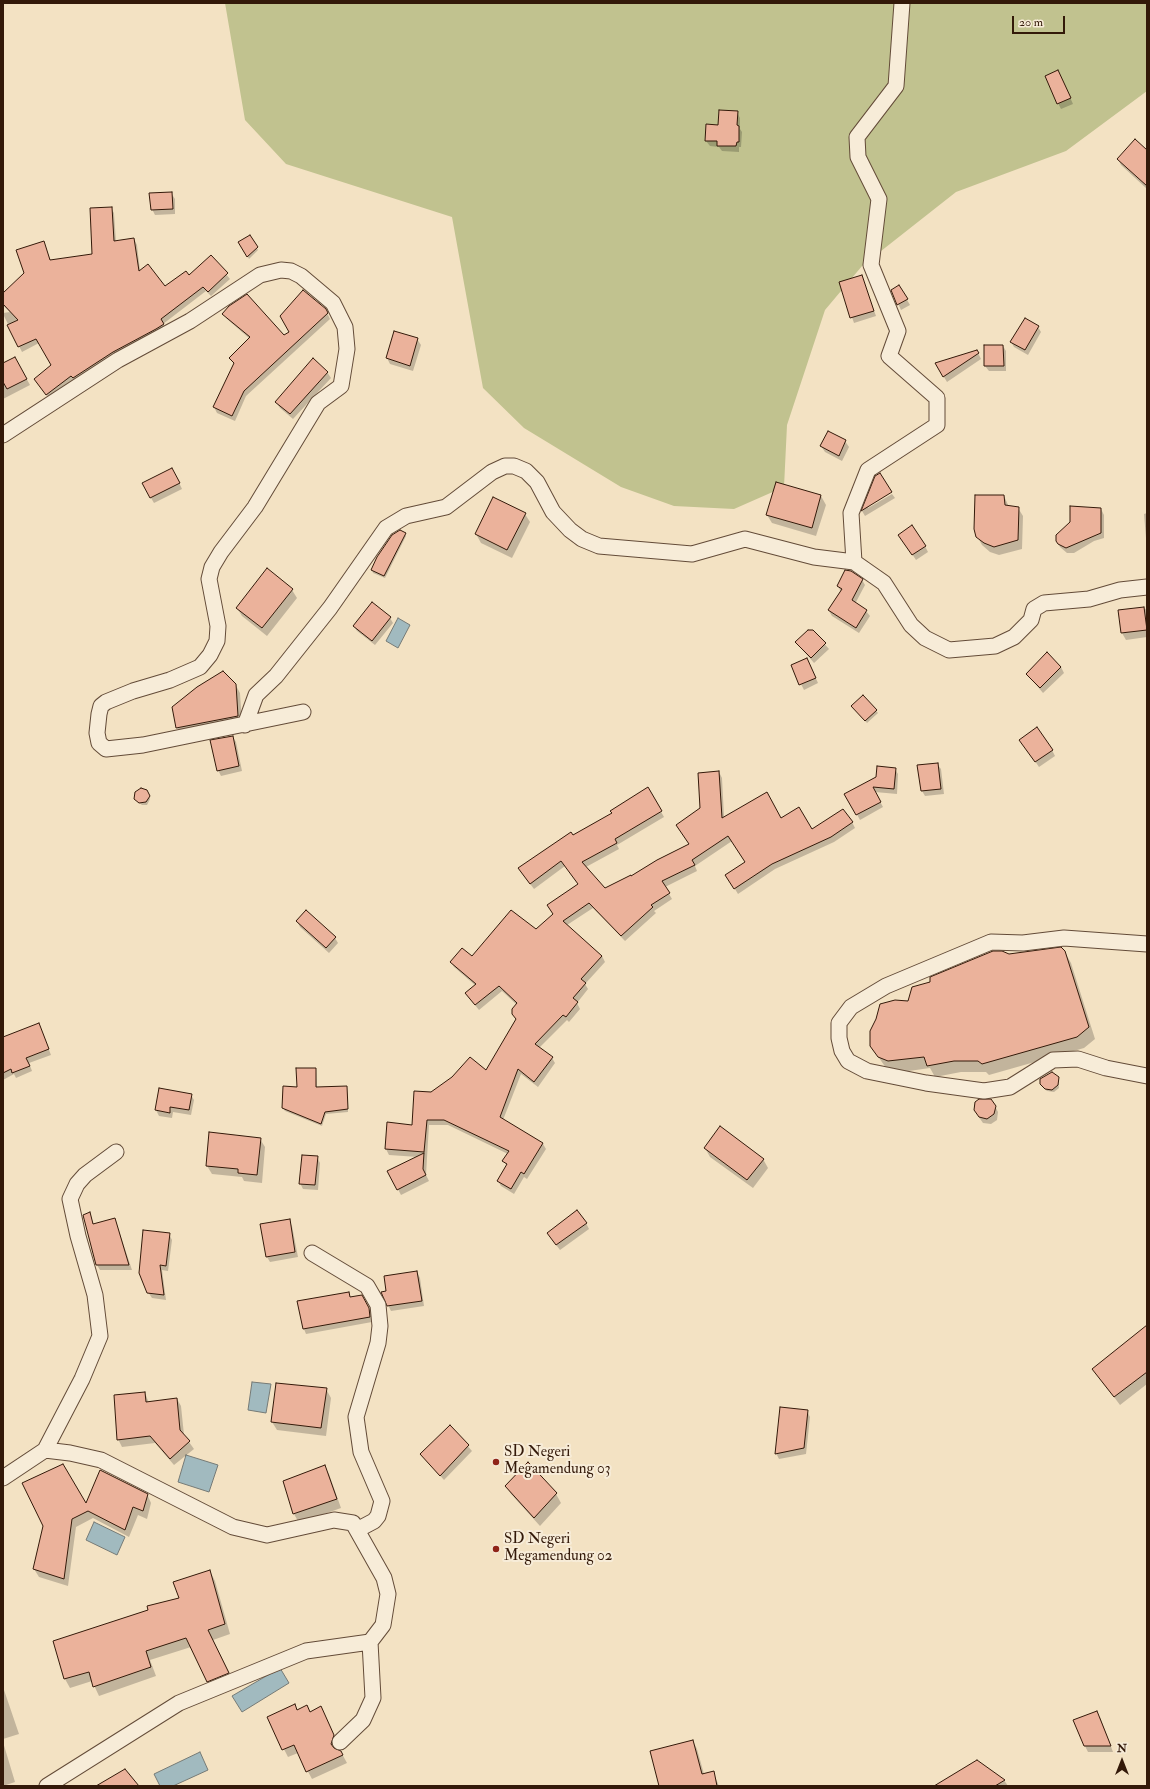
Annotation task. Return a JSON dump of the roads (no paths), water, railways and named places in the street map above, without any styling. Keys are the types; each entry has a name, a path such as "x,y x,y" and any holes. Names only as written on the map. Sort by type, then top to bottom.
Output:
{"street":[{"path":"854,562 851,513 868,470 937,425 937,398 888,356 898,331 871,265 879,199 858,157 857,137 896,86 902,3"},
{"path":"3,435 112,364 190,321 260,275 280,270 291,271 301,276 333,303 345,328 347,349 341,386 318,403 255,507 221,552 212,567 209,579 218,626 217,641 210,655 200,667 170,680 133,691 106,702 102,706 99,714 97,733 99,742 102,747 106,749 143,744 245,725 303,712"},
{"path":"245,725 256,695 276,676 330,608 386,528 406,516 446,506 492,472 505,466 514,466 526,471 537,482 553,512 570,530 582,539 599,546 692,554 745,539 814,557 854,562 884,583 911,625 925,638 949,650 995,646 1014,637 1031,620 1034,609 1044,604 1089,599 1120,590 1147,587"},
{"path":"1147,944 1064,938 1023,944 991,942 975,947 886,986 851,1007 839,1023 839,1038 842,1051 848,1062 867,1071 926,1083 984,1091 1010,1087 1053,1060 1078,1059 1106,1068 1147,1076"},
{"path":"3,1478 45,1450 82,1379 100,1336 95,1295 78,1236 70,1199 77,1184 85,1175 116,1152"},
{"path":"312,1253 367,1286 378,1305 380,1326 378,1343 356,1417 360,1452 382,1501 378,1516 374,1521 357,1530"},
{"path":"45,1450 70,1453 102,1460 233,1527 267,1535 334,1520 353,1523 384,1578 388,1594 383,1625 370,1642 373,1698 363,1720 340,1742"},
{"path":"47,1786 179,1703 306,1651 370,1642"}],"water":[{"path":"398,618 410,625 398,648 386,641"},
{"path":"252,1382 271,1384 266,1413 248,1410"},
{"path":"186,1455 218,1465 209,1492 178,1482"},
{"path":"94,1522 125,1537 117,1555 86,1540"},
{"path":"280,1668 289,1683 242,1712 232,1696"},
{"path":"200,1752 208,1770 173,1786 160,1786 154,1774"}],"place":[{"name":"SD Negeri Megamendung 03","path":"496,1462"},
{"name":"SD Negeri Megamendung 02","path":"496,1549"}]}
